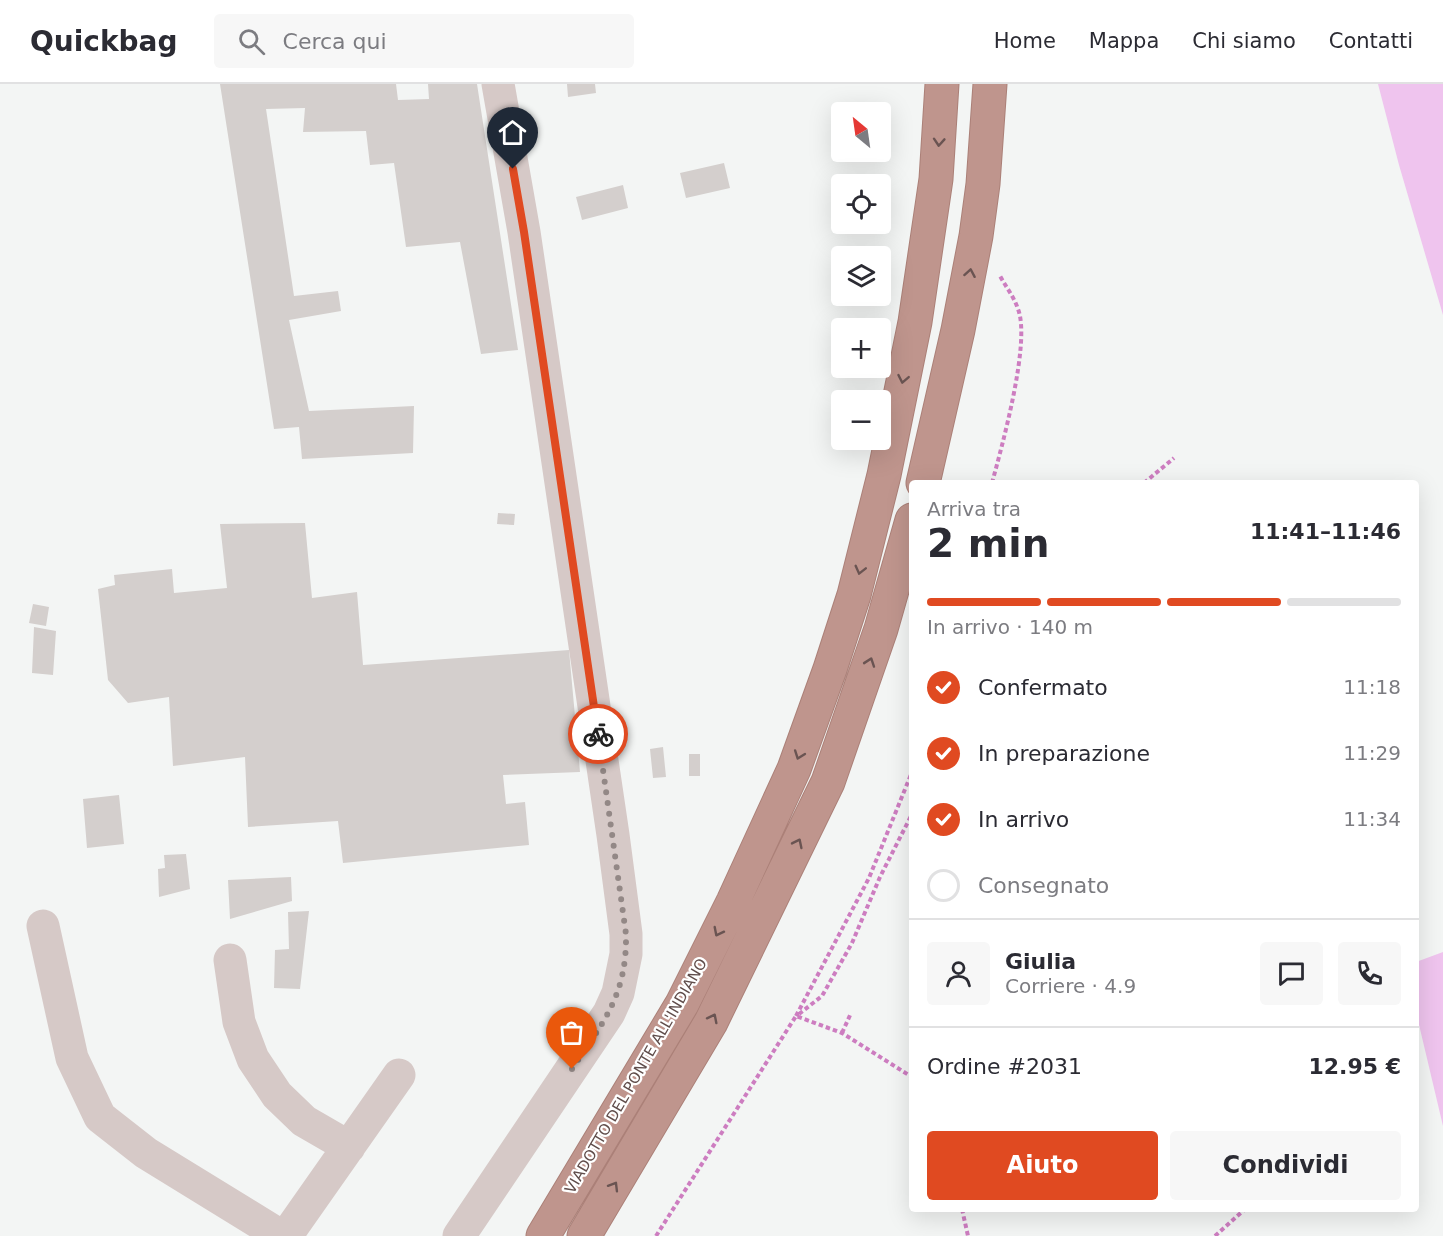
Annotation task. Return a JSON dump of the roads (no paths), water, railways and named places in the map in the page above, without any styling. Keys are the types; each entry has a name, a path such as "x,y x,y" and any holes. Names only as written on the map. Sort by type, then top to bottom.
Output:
{"highway":[{"name":"VIADOTTO DEL PONTE ALL'INDIANO","path":"543,1236 682,1004 733,902 794,769 830,669 854,595 884,475 915,322 936,179 942,84"},
{"path":"923,480 958,330 978,226 990,84"},
{"path":"584,1236 711,1022 828,782 881,629 909,531"}],"street":[{"path":"459,1236 609,1013 618,993 627,954 613,835 527,256 498,84"},
{"path":"43,926 72,1058 100,1117 146,1153 284,1236 399,1075"},
{"path":"230,960 239,1022 253,1059 277,1095 304,1121 348,1147"}]}
